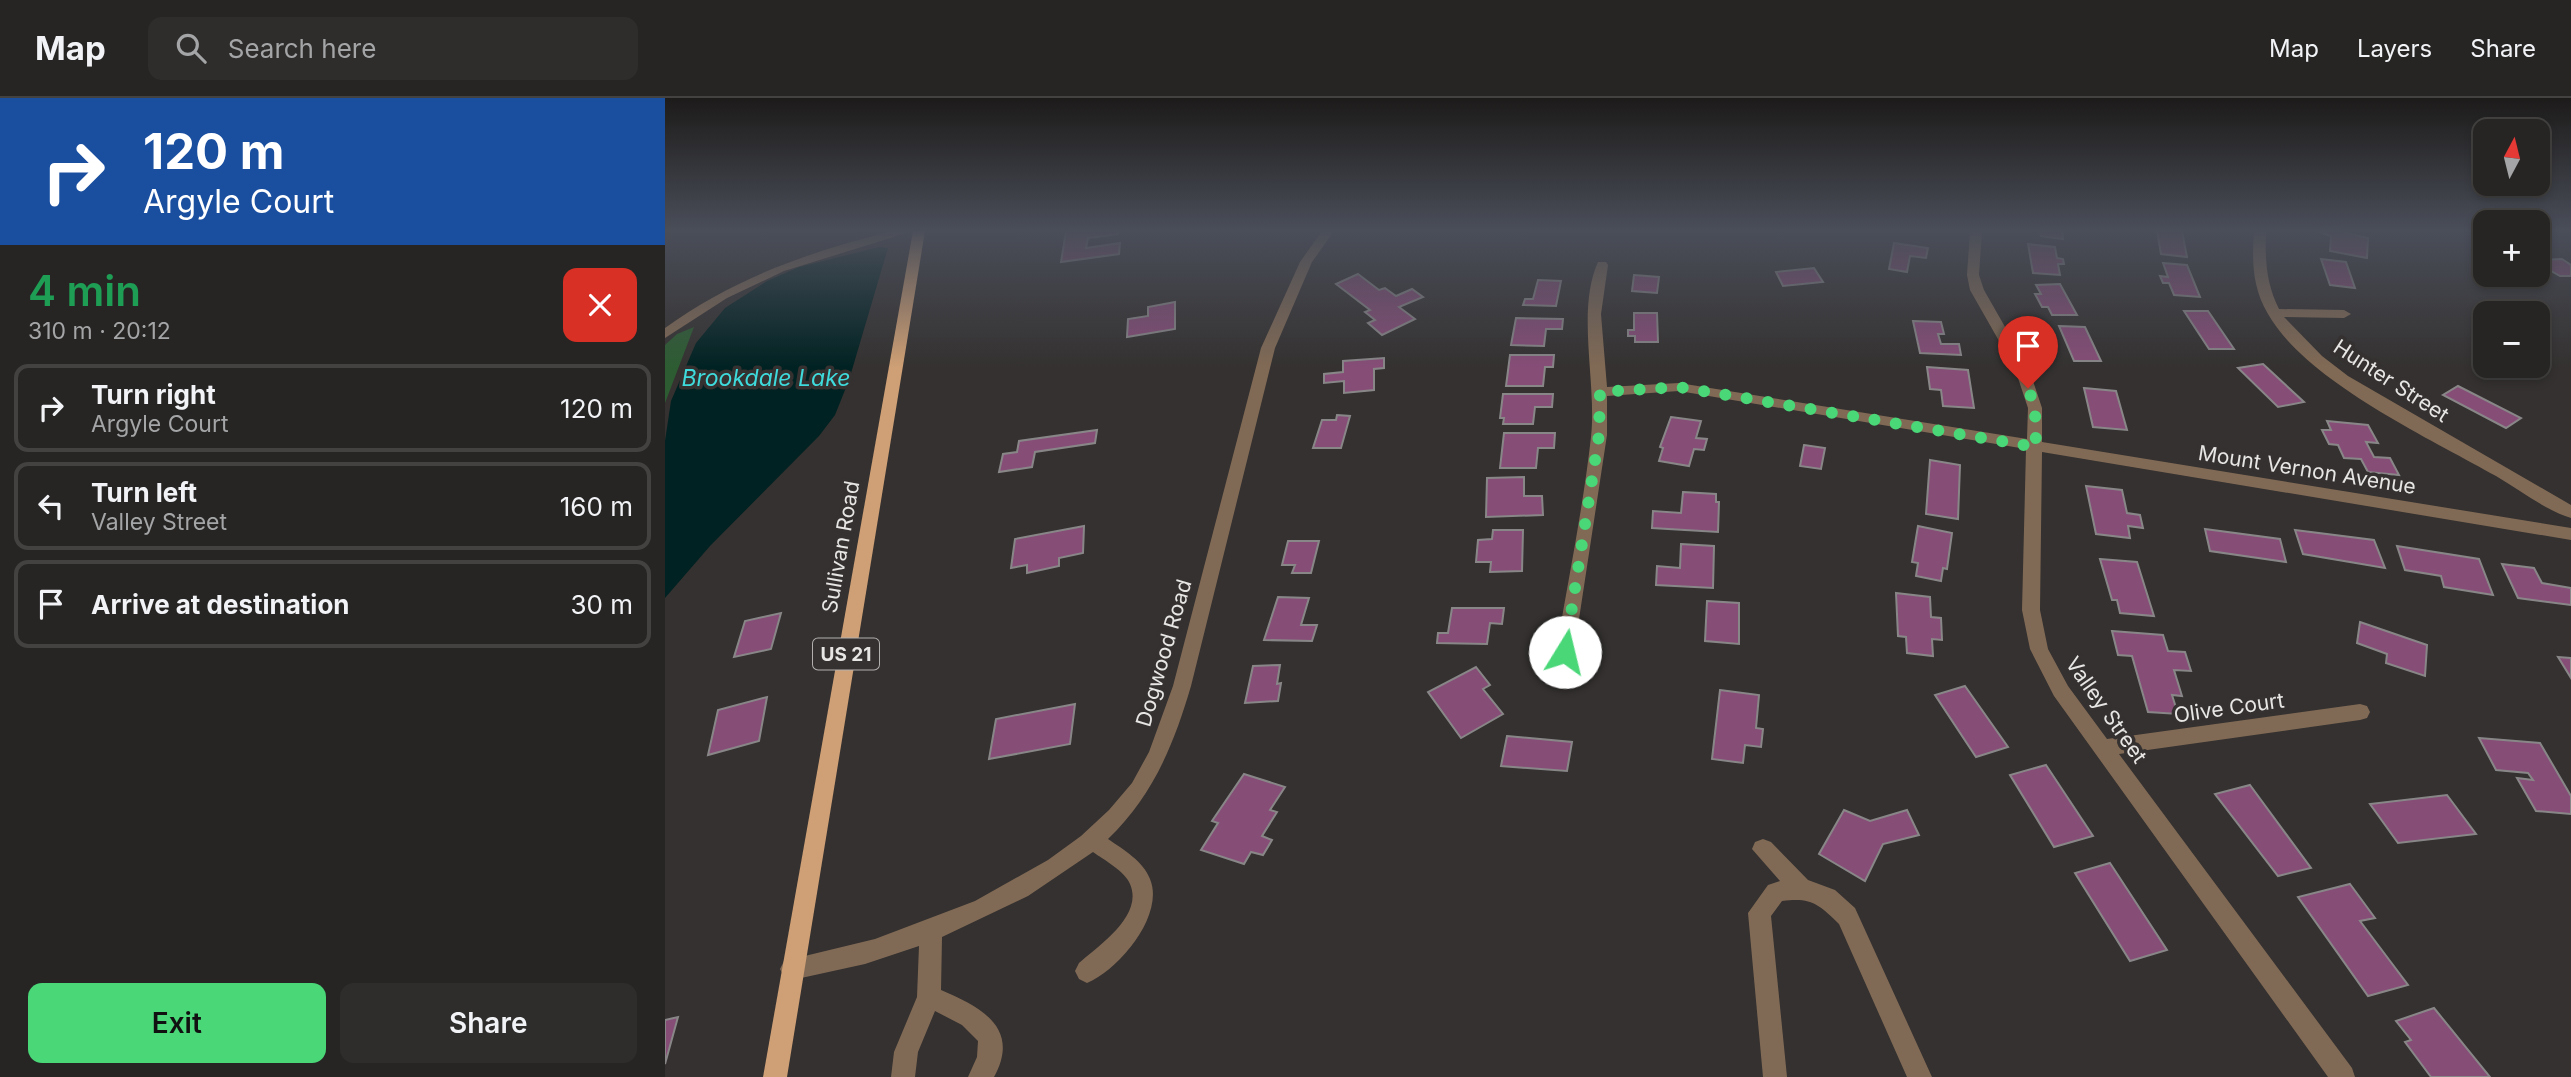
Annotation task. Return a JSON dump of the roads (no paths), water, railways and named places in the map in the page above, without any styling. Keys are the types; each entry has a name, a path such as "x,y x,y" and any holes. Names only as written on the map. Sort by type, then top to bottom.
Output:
{"main road":[{"name":"Sullivan Road","path":"775,1077 911,277"}],"street":[{"path":"665,334 690,314 758,277"},
{"name":"Dogwood Road","path":"792,969 874,951 955,921 1031,883 1093,840 1138,790 1166,736 1182,686 1268,348 1300,277"},
{"path":"1565,652 1599,435 1600,392 1594,314 1600,277"},
{"name":"Valley Street","path":"1973,277 1977,290 2022,369 2035,408 2031,610 2039,649 2061,691 2343,1077"},
{"name":"Hunter Street","path":"2261,277 2263,289 2275,313 2299,343 2335,373 2381,403 2571,512"},
{"path":"2275,313 2344,314"},
{"name":"Mount Vernon Avenue","path":"1600,392 1679,387 2571,534"},
{"name":"Olive Court","path":"2103,748 2360,712"},
{"path":"1087,971 1127,935 1138,918 1141,898 1140,883 1124,864 1093,840"},
{"path":"1763,849 1801,888"},
{"path":"1775,1077 1759,913 1776,891 1801,888 1827,897 1847,916 1920,1077"},
{"path":"903,1077 906,1052 929,997 931,930"},
{"path":"929,997 965,1013 984,1027 992,1039 991,1054 980,1077"}],"water":[{"name":"Brookdale Lake","path":"777,277 880,277 849,380 835,415 819,436 710,546 665,598 665,441 671,401 696,343 725,308"}]}
